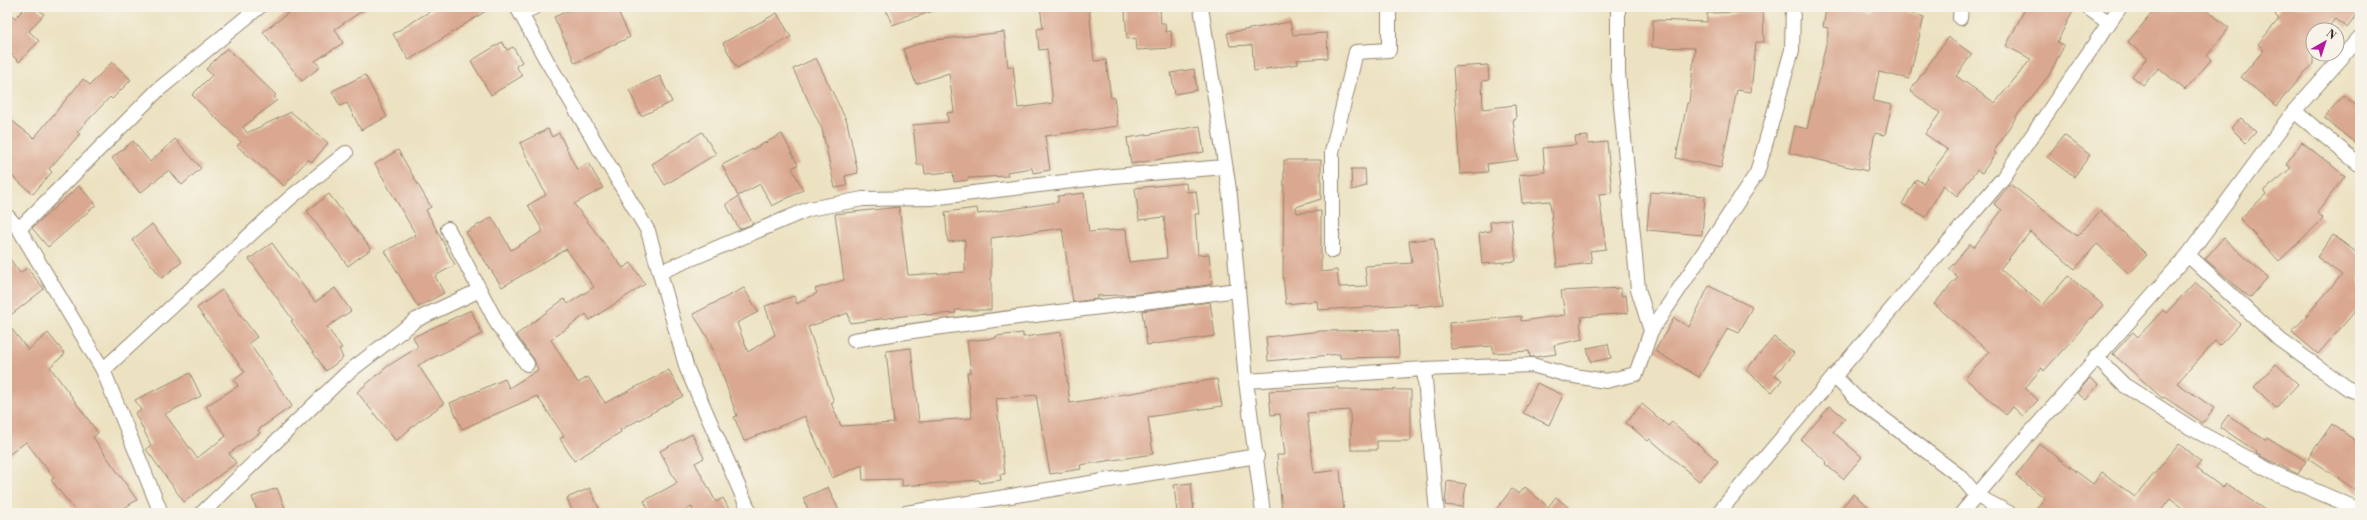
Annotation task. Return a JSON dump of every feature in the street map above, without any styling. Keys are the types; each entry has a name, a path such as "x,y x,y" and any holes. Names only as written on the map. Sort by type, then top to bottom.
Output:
{"street":[{"path":"19,229 158,90 259,7"},
{"path":"535,7 519,10 648,231 687,369 750,513"},
{"path":"1201,7 1226,167 1246,381 1257,456 1263,513"},
{"path":"1332,251 1332,152 1356,52 1389,50 1389,7"},
{"path":"1618,7 1618,73 1638,289 1651,331"},
{"path":"1246,381 1424,369 1532,365 1568,375 1606,381 1636,374 1651,331 1757,173 1792,50 1793,7"},
{"path":"2087,7 2109,23"},
{"path":"1718,513 1834,376 1879,326 2003,178 2120,7"},
{"path":"1962,513 2096,358 2188,255 2294,111 2360,37"},
{"path":"2294,111 2360,165"},
{"path":"103,370 290,198 346,153"},
{"path":"660,272 809,209 863,199 931,198 1106,177 1226,167"},
{"path":"7,216 19,229 103,370 161,513"},
{"path":"448,229 498,325 527,364"},
{"path":"2188,255 2280,340 2349,389 2360,393"},
{"path":"202,513 346,374 416,320 480,290"},
{"path":"854,340 961,323 1132,304 1238,290"},
{"path":"2096,358 2124,384 2191,428 2276,474 2360,510"},
{"path":"1424,369 1437,513"},
{"path":"1834,376 1856,398 1962,478 1977,496 2008,513"},
{"path":"906,513 1257,456"}],"building":[{"path":"26,7 36,7 44,14 29,31 39,41 19,62 7,50 7,10 15,18"},
{"path":"296,7 368,7 335,29 343,43 315,61 320,67 302,81 263,32"},
{"path":"437,7 492,7 409,60 393,34"},
{"path":"577,7 616,7 630,37 575,63 554,17"},
{"path":"885,7 939,7 939,9 892,25"},
{"path":"1040,7 1089,7 1094,61 1106,60 1111,98 1114,97 1118,126 1045,136 1050,170 1033,173 1032,168 1007,172 1008,176 968,178 968,180 954,182 953,172 925,174 924,165 917,165 913,125 948,122 947,113 954,112 949,73 916,84 903,49 927,41 1004,32 1008,67 1013,66 1018,108 1053,103 1047,49 1039,50 1037,29 1043,28"},
{"path":"1832,7 1854,7 1872,10 1873,7 1890,7 1924,17 1909,79 1879,72 1873,101 1892,105 1885,135 1875,133 1867,171 1789,153 1795,126 1807,129 1828,35 1828,28 1823,27 1826,9 1831,10"},
{"path":"2026,7 2075,7 2057,42 2064,46 2049,75 2016,117 1994,151 1996,153 1982,173 1977,170 1957,196 1943,185 1926,217 1902,204 1916,179 1923,183 1948,150 1925,134 1940,113 1910,91 1948,37 1972,54 1956,76 1995,103 2031,59 2006,46"},
{"path":"2157,7 2203,7 2229,28 2207,56 2211,60 2185,90 2159,68 2143,85 2132,76 2147,58 2128,42"},
{"path":"2281,7 2360,7 2360,11 2347,28 2345,26 2345,22 2339,22 2335,19 2333,22 2305,22 2305,62 2313,62 2313,64 2276,106 2241,77 2264,50 2258,44 2279,19 2275,15"},
{"path":"1160,9 1161,23 1165,23 1166,32 1171,31 1172,48 1137,50 1136,38 1127,39 1125,11"},
{"path":"1763,12 1764,42 1756,42 1751,92 1737,90 1721,168 1676,158 1687,103 1689,103 1695,48 1652,47 1653,20 1707,22 1707,13"},
{"path":"777,13 791,37 737,68 723,43"},
{"path":"1290,22 1293,35 1327,33 1328,58 1297,60 1298,64 1254,71 1252,45 1230,46 1227,33"},
{"path":"502,42 507,50 513,47 522,62 516,66 522,76 491,95 471,61"},
{"path":"227,48 276,95 274,97 277,100 243,127 247,133 291,112 328,143 312,162 308,159 284,186 237,146 241,142 192,95 212,75 206,69"},
{"path":"816,58 847,122 858,173 845,176 847,186 835,188 822,129 793,69"},
{"path":"112,62 131,80 112,99 110,97 77,132 80,134 49,169 52,172 33,194 7,172 7,117 34,138 83,79 90,85"},
{"path":"1488,65 1489,80 1482,81 1483,109 1515,105 1516,119 1513,120 1518,160 1487,164 1488,172 1460,174 1453,67"},
{"path":"1194,69 1197,90 1175,94 1171,73"},
{"path":"365,75 387,117 361,130 347,103 340,106 332,91"},
{"path":"660,76 672,102 641,116 629,90"},
{"path":"2343,95 2360,109 2360,147 2324,118"},
{"path":"2241,118 2256,132 2246,143 2231,128"},
{"path":"1200,126 1204,152 1131,164 1127,138"},
{"path":"548,129 552,137 559,133 577,170 588,163 603,188 574,204 623,268 631,263 645,284 590,320 586,314 551,340 578,383 588,377 605,403 669,370 683,396 620,430 621,432 574,461 560,439 564,436 537,396 462,429 450,403 505,379 509,388 538,370 534,359 516,335 564,299 568,304 594,287 566,249 502,287 466,232 492,217 511,250 543,231 528,205 546,195 520,143"},
{"path":"702,132 716,154 665,185 652,164"},
{"path":"782,134 798,165 792,168 803,190 772,206 760,184 738,196 722,165"},
{"path":"2064,135 2090,155 2074,177 2047,157"},
{"path":"1588,136 1588,144 1607,142 1612,193 1599,194 1606,249 1590,251 1592,263 1557,267 1550,201 1522,203 1519,175 1545,172 1543,148 1576,145 1575,137"},
{"path":"175,139 201,168 182,185 169,170 140,193 112,158 133,141 150,162"},
{"path":"2302,142 2345,176 2317,213 2323,219 2279,261 2240,219 2266,194 2264,191 2291,168 2286,164"},
{"path":"398,150 431,207 426,210 455,265 435,276 444,293 418,307 385,251 416,235 375,164"},
{"path":"1284,160 1321,160 1321,199 1296,207 1297,213 1321,211 1321,272 1337,270 1339,287 1367,286 1365,266 1412,263 1409,241 1434,238 1443,304 1418,307 1417,304 1318,310 1317,301 1286,304 1283,277"},
{"path":"1351,169 1365,169 1366,186 1352,190"},
{"path":"1186,183 1187,192 1196,191 1199,214 1195,214 1198,255 1209,254 1212,283 1208,285 1140,294 1097,296 1097,299 1073,302 1062,228 991,238 991,310 955,310 956,313 926,315 926,313 850,323 848,313 808,327 834,402 831,403 841,426 894,423 886,351 911,348 919,422 972,418 967,373 971,372 967,341 996,338 996,336 1023,333 1023,337 1061,332 1070,403 1217,379 1222,406 1148,417 1153,454 1080,465 1081,469 1050,474 1036,395 996,399 1005,474 1000,474 1001,480 980,483 979,480 902,486 902,479 863,480 862,465 832,478 805,416 744,441 734,417 737,416 719,365 708,338 693,314 744,288 758,312 737,323 748,352 775,335 765,306 794,296 797,304 817,293 815,289 844,280 835,214 899,207 908,275 965,272 965,240 948,242 945,212 977,208 978,214 1058,202 1058,196 1084,193 1089,232 1126,229 1129,262 1167,258 1164,217 1139,220 1135,188"},
{"path":"2010,184 2077,236 2101,211 2147,255 2129,274 2097,244 2075,269 2030,232 2000,269 2043,305 2068,276 2103,305 2044,371 2042,368 2025,388 2038,400 2023,416 2013,407 2006,415 1965,378 1989,352 1934,304 1958,277 1949,269 1970,244 1974,247 2002,210 1994,204"},
{"path":"79,186 96,205 48,247 32,228"},
{"path":"1650,192 1705,196 1702,235 1647,230"},
{"path":"329,194 371,249 348,266 307,211"},
{"path":"738,197 753,224 739,229 726,204"},
{"path":"1511,219 1516,261 1482,264 1479,233 1491,231 1490,222"},
{"path":"152,224 182,262 162,278 132,240"},
{"path":"2333,235 2360,255 2360,306 2318,354 2292,332 2342,275 2317,257"},
{"path":"2223,238 2268,277 2250,298 2205,259"},
{"path":"272,243 315,302 335,288 351,311 327,327 342,348 339,349 343,358 326,371 291,321 293,320 249,259"},
{"path":"7,255 20,273 27,268 44,289 7,318"},
{"path":"2195,282 2240,324 2220,345 2215,341 2177,383 2214,408 2203,423 2164,397 2162,398 2113,354 2133,332 2138,337 2163,310 2166,313"},
{"path":"1709,286 1752,307 1739,333 1728,328 1699,377 1655,351 1674,318 1689,327"},
{"path":"1621,288 1621,296 1626,295 1628,313 1581,317 1582,322 1580,323 1583,339 1554,345 1556,354 1530,357 1529,351 1493,353 1493,346 1451,349 1449,323 1521,316 1521,321 1565,315 1561,291"},
{"path":"222,290 257,337 249,343 292,406 258,430 260,433 229,453 236,463 184,502 146,449 151,445 135,413 141,410 135,400 190,373 201,396 165,414 197,458 226,436 206,406 238,386 234,380 245,372 197,308"},
{"path":"1210,302 1215,336 1147,345 1142,311"},
{"path":"471,310 482,334 418,365 444,404 419,421 396,441 357,392 388,366 418,347 413,337"},
{"path":"7,323 28,350 48,333 65,354 50,367 98,433 93,437 137,500 116,513 77,513 51,480 54,478 26,442 7,456"},
{"path":"1398,330 1399,357 1340,358 1340,354 1268,361 1266,337 1321,331"},
{"path":"1774,337 1794,353 1775,375 1782,380 1772,392 1746,370"},
{"path":"1608,344 1611,358 1591,362 1587,348"},
{"path":"2276,364 2298,384 2276,408 2254,387"},
{"path":"2090,378 2098,385 2086,400 2077,393"},
{"path":"1537,383 1563,395 1549,425 1523,413"},
{"path":"1338,387 1338,389 1411,390 1411,441 1377,441 1377,450 1351,450 1350,410 1307,413 1314,473 1340,470 1344,513 1282,513 1277,455 1285,455 1280,414 1271,415 1269,391"},
{"path":"1642,404 1668,426 1672,422 1718,461 1699,481 1650,439 1648,441 1626,423"},
{"path":"1830,406 1845,418 1833,432 1862,457 1843,479 1825,464 1827,462 1801,440"},
{"path":"2228,415 2265,440 2267,437 2306,461 2298,474 2256,454 2257,452 2220,427"},
{"path":"2332,424 2360,444 2360,493 2308,458"},
{"path":"692,434 704,458 695,463 716,502 723,498 731,513 693,513 692,507 681,513 650,513 644,501 677,483 660,451"},
{"path":"2040,444 2093,484 2102,472 2135,497 2179,444 2201,462 2196,468 2223,488 2226,483 2269,513 2195,513 2188,508 2185,510 2170,499 2159,513 2033,513 2045,498 2016,476"},
{"path":"1447,481 1466,484 1463,507 1445,505"},
{"path":"1191,483 1194,513 1177,513 1174,485"},
{"path":"828,487 840,513 810,513 803,498"},
{"path":"1525,487 1548,507 1556,497 1575,513 1493,513 1512,489 1519,494"},
{"path":"277,488 287,513 258,513 252,497"},
{"path":"590,488 601,513 573,513 567,498"},
{"path":"1853,494 1876,513 1837,513"}]}
